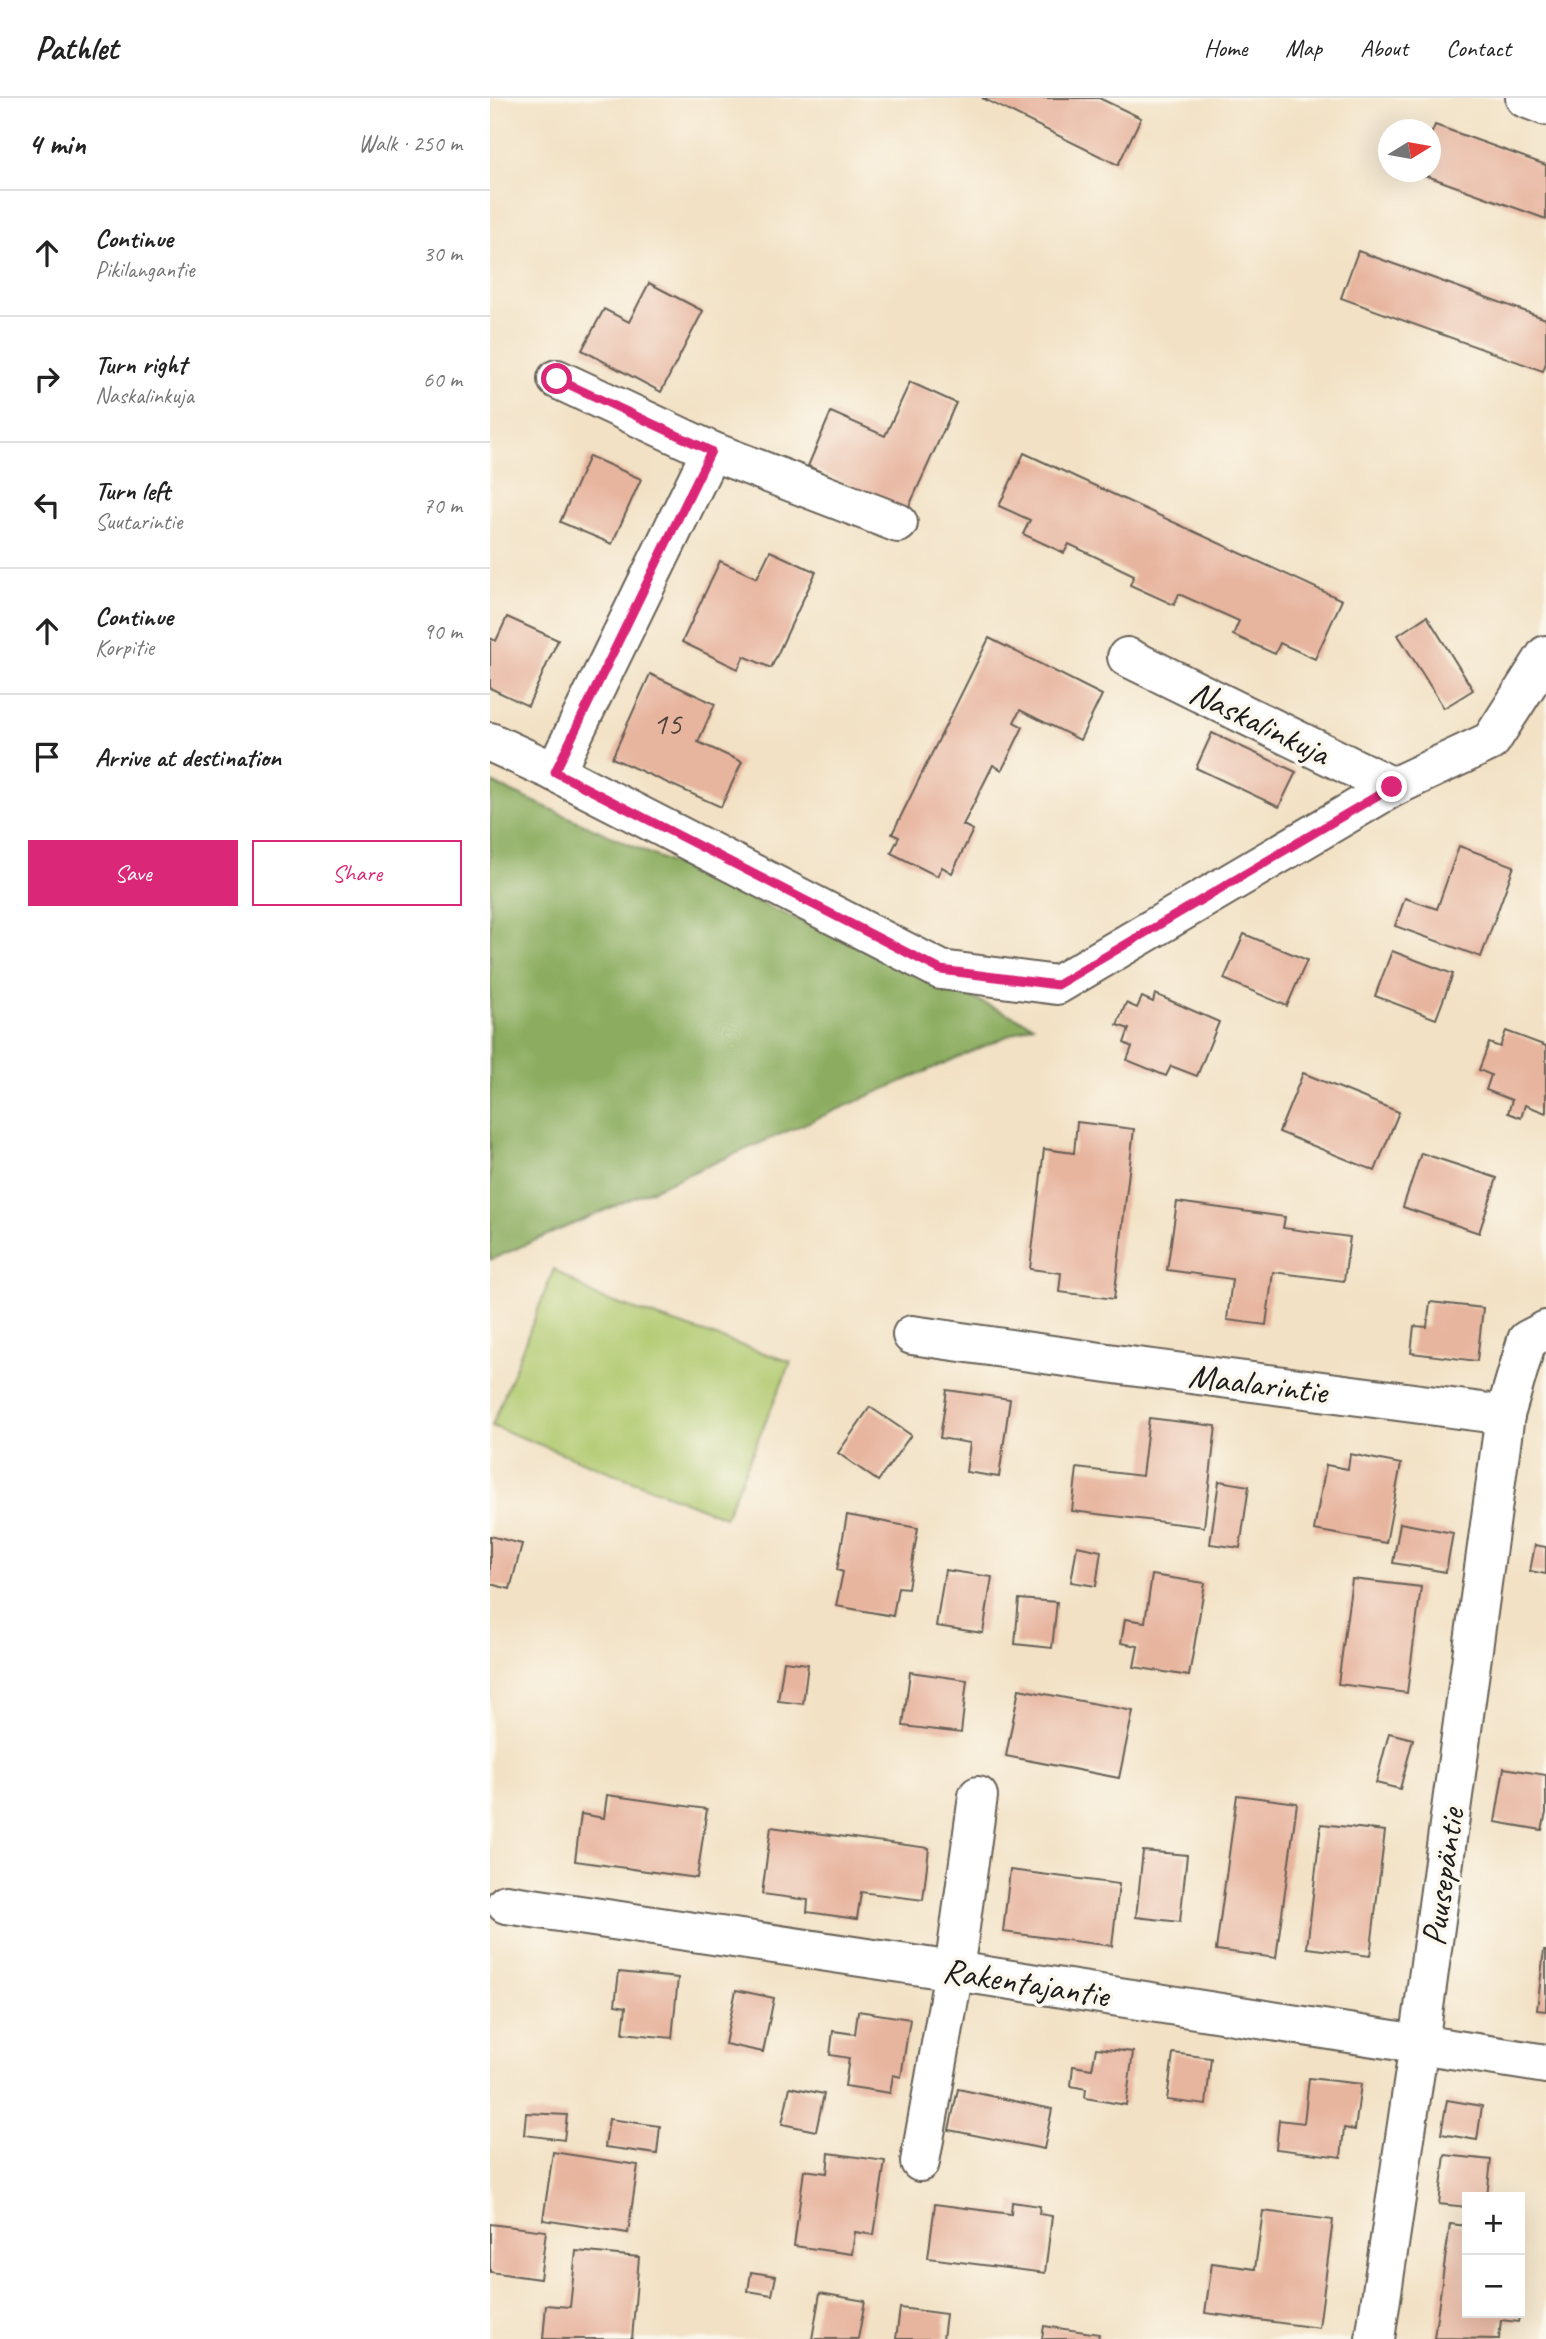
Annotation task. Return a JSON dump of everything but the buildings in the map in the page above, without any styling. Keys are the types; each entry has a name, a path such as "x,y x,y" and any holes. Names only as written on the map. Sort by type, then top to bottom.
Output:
{"street":[{"path":"1525,98 1546,106"},
{"path":"557,379 711,451 898,523"},
{"path":"555,772 711,451"},
{"path":"490,742 555,772 941,970 1057,985 1392,787 1491,741 1546,655"},
{"name":"Naskalinkuja","path":"1127,657 1392,787"},
{"path":"1505,1415 1527,1340 1546,1330"},
{"name":"Maalarintie","path":"912,1335 1505,1415"},
{"name":"Puusepäntie","path":"1375,2339 1419,2044 1505,1415"},
{"path":"920,2162 954,1970 978,1797"},
{"name":"Rakentajantie","path":"506,1904 954,1970 1546,2064"}],"green space":[{"path":"490,782 1033,1025 490,1260"},
{"path":"554,1269 597,1297 791,1362 725,1517 492,1426"}],"route":[{"path":"557,379 711,451 555,772 941,970 1057,985 1392,787"}]}
